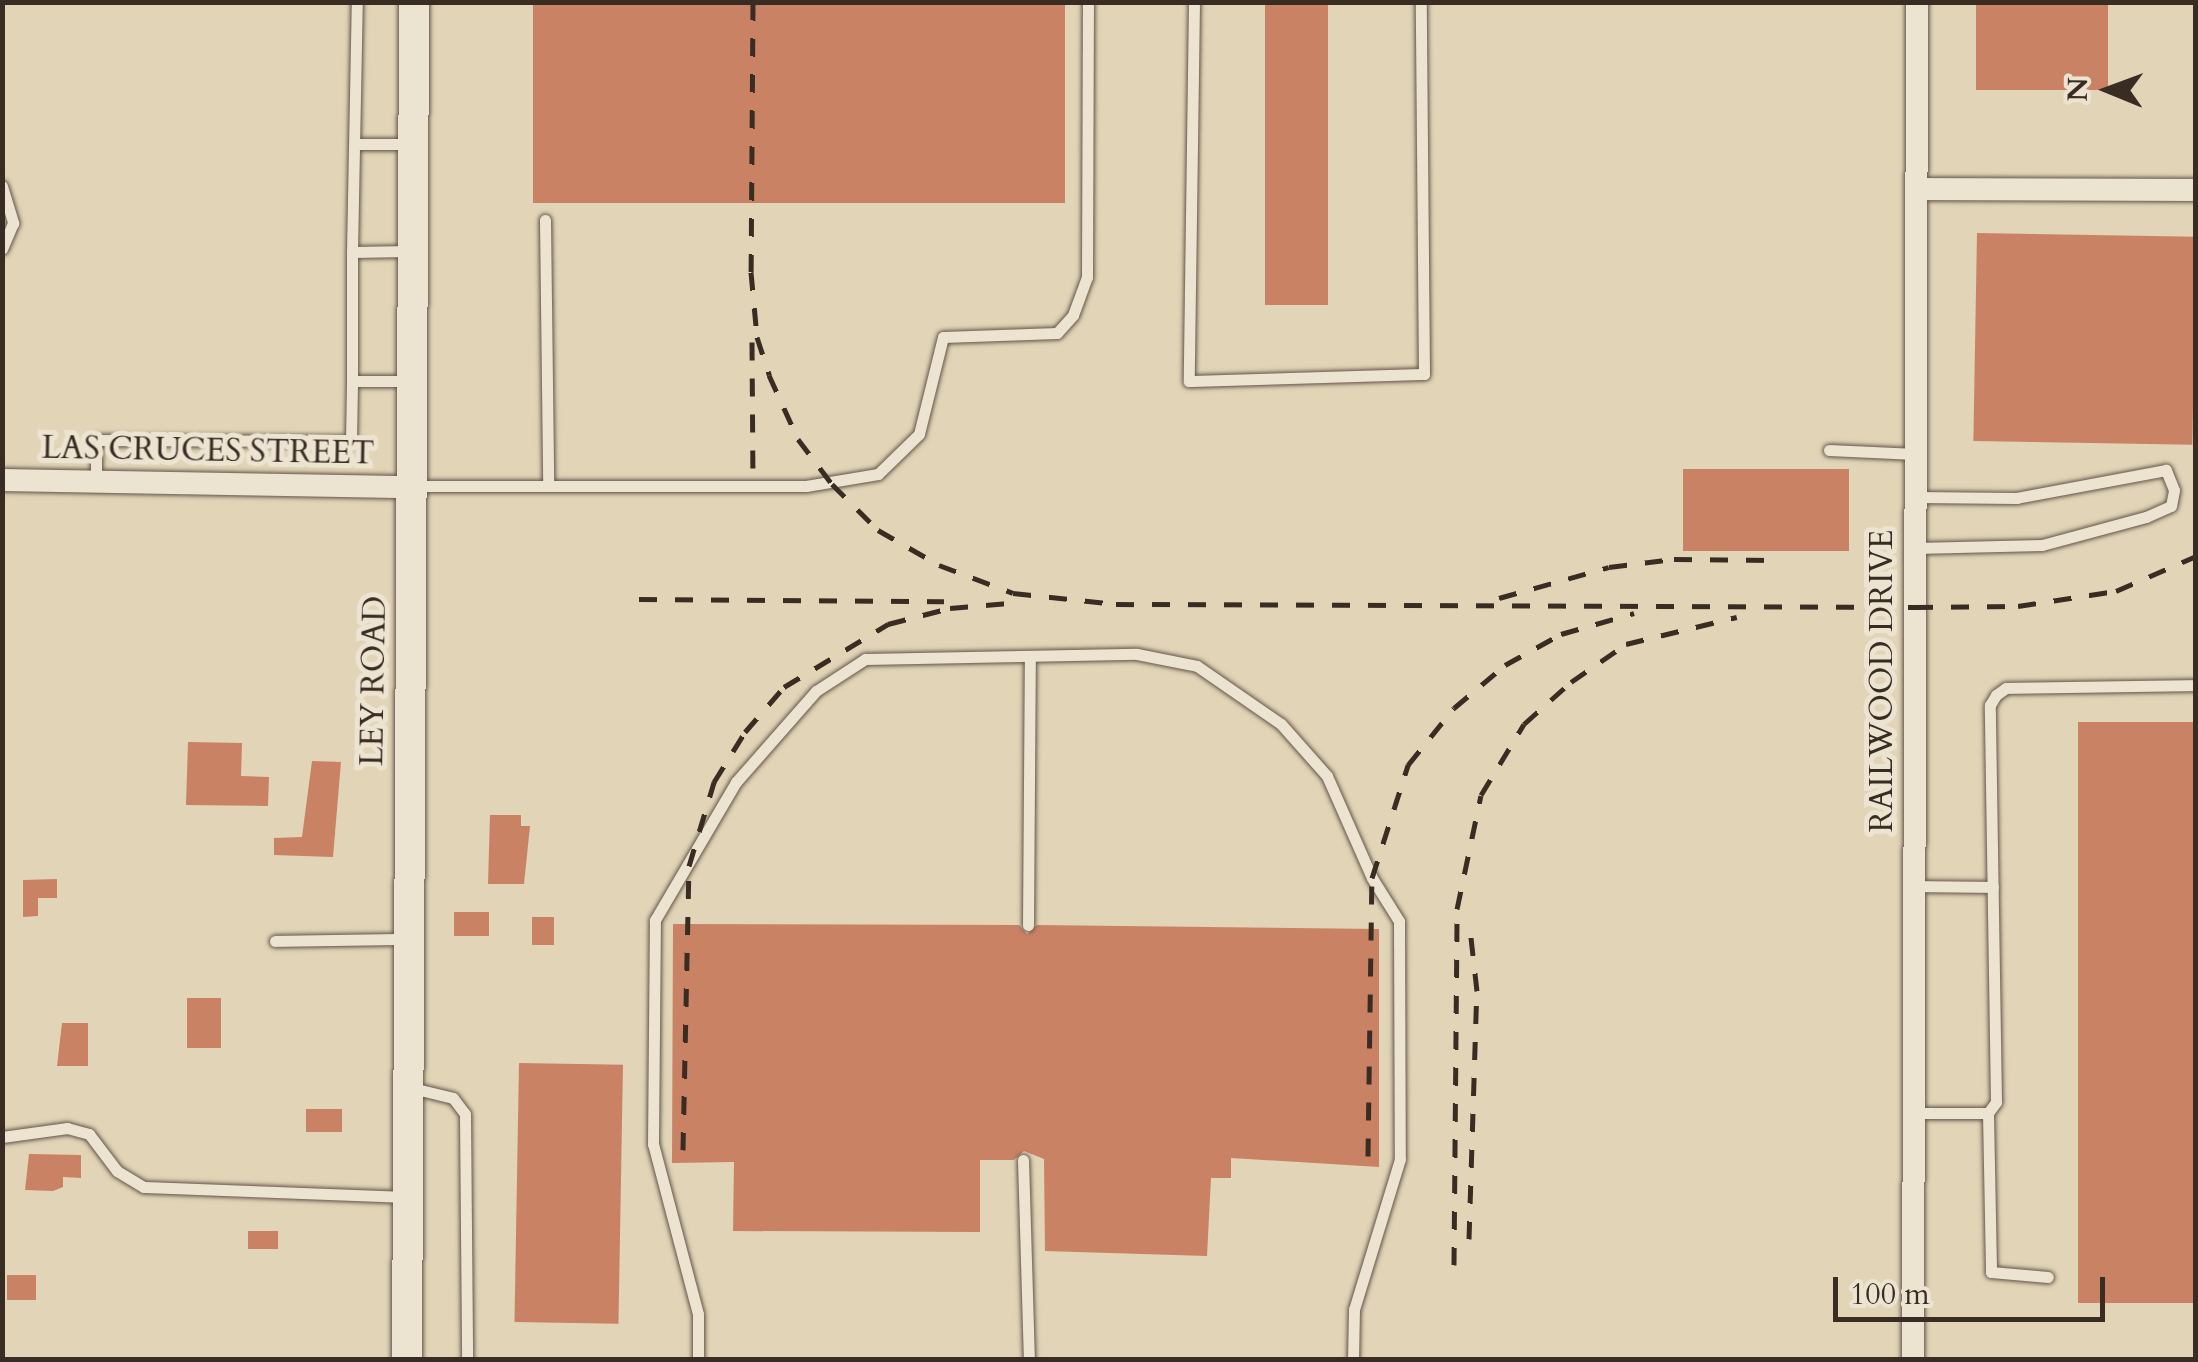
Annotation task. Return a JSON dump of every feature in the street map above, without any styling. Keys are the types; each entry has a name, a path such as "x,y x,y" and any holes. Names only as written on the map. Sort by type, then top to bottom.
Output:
{"main road":[{"name":"LEY ROAD","path":"408,1360 414,2"}],"street":[{"name":"RAILWOOD DRIVE","path":"1912,1360 1917,2"},
{"path":"1917,188 2196,190"},
{"name":"LAS CRUCES STREET","path":"2,480 412,486"}],"lane":[{"path":"96,482 96,440 350,442 357,2"},
{"path":"412,486 806,486 878,474 919,434 943,337 1058,333 1074,315 1087,277 1088,2"},
{"path":"1194,2 1189,381 1424,374 1421,2"},
{"path":"354,144 414,144"},
{"path":"2,186 13,223 2,249"},
{"path":"544,220 548,484"},
{"path":"352,252 413,251"},
{"path":"352,381 412,381"},
{"path":"1829,450 1916,454"},
{"path":"1915,497 2017,498 2166,470 2174,490 2171,506 2146,517 2042,545 1915,548"},
{"path":"698,1360 698,1314 653,1144 655,920 736,782 816,691 865,660 930,655 1030,661 1137,654 1197,666 1247,696 1328,776 1372,878 1400,921 1400,1159 1354,1308 1353,1360"},
{"path":"1028,925 1030,661"},
{"path":"2048,1277 1990,1272 1988,1114 1996,1102 1990,705 2006,688 2196,685"},
{"path":"1914,886 1993,887"},
{"path":"275,941 408,939"},
{"path":"408,1088 453,1098 465,1114 467,1360"},
{"path":"1913,1113 1988,1114"},
{"path":"2,1137 67,1128 89,1134 117,1171 144,1187 408,1197"},
{"path":"1022,1160 1028,1360"}],"building":[{"path":"533,2 1065,2 1065,203 533,203"},
{"path":"1265,2 1328,2 1328,305 1265,305"},
{"path":"1976,2 2108,2 2108,90 1976,90"},
{"path":"1977,233 2196,237 2192,445 1973,441"},
{"path":"1683,469 1849,469 1849,551 1683,551"},
{"path":"2078,722 2196,722 2196,1303 2078,1303"},
{"path":"188,742 242,743 241,776 269,777 268,806 186,805"},
{"path":"312,761 341,762 333,857 274,855 274,838 302,837"},
{"path":"490,815 521,815 521,826 530,826 524,884 488,884"},
{"path":"57,879 57,898 38,898 38,916 23,917 23,880"},
{"path":"454,912 489,912 489,936 454,936"},
{"path":"532,917 554,917 554,945 532,945"},
{"path":"673,924 1019,925 1027,934 1037,925 1379,929 1379,1167 1231,1158 1231,1178 1211,1178 1207,1256 1045,1251 1044,1159 1024,1151 1014,1160 980,1160 980,1232 733,1231 734,1162 672,1163"},
{"path":"187,998 221,998 221,1048 187,1048"},
{"path":"62,1023 88,1023 88,1066 57,1066"},
{"path":"519,1063 623,1065 618,1324 514,1322"},
{"path":"306,1109 342,1109 342,1132 306,1132"},
{"path":"29,1154 81,1155 81,1178 63,1177 63,1187 53,1191 25,1190"},
{"path":"248,1231 278,1231 278,1249 248,1249"},
{"path":"7,1275 36,1275 36,1300 7,1300"}],"railway":[{"path":"753,2 751,272 757,337 769,375 798,439 832,484 878,530 939,565 1013,593 1116,604 1915,607 2018,606 2116,591 2196,556"},
{"path":"752,342 753,472"},
{"path":"1499,598 1609,567 1674,559 1774,560"},
{"path":"639,599 944,601"},
{"path":"683,1150 689,866 714,782 745,732 784,687 888,624 950,608 1021,602"},
{"path":"1368,1156 1372,878 1408,765 1454,708 1505,665 1561,634 1634,613"},
{"path":"1454,1265 1457,909 1481,795 1524,724 1571,682 1626,644 1737,617"},
{"path":"1469,920 1477,991 1469,1239"}]}
